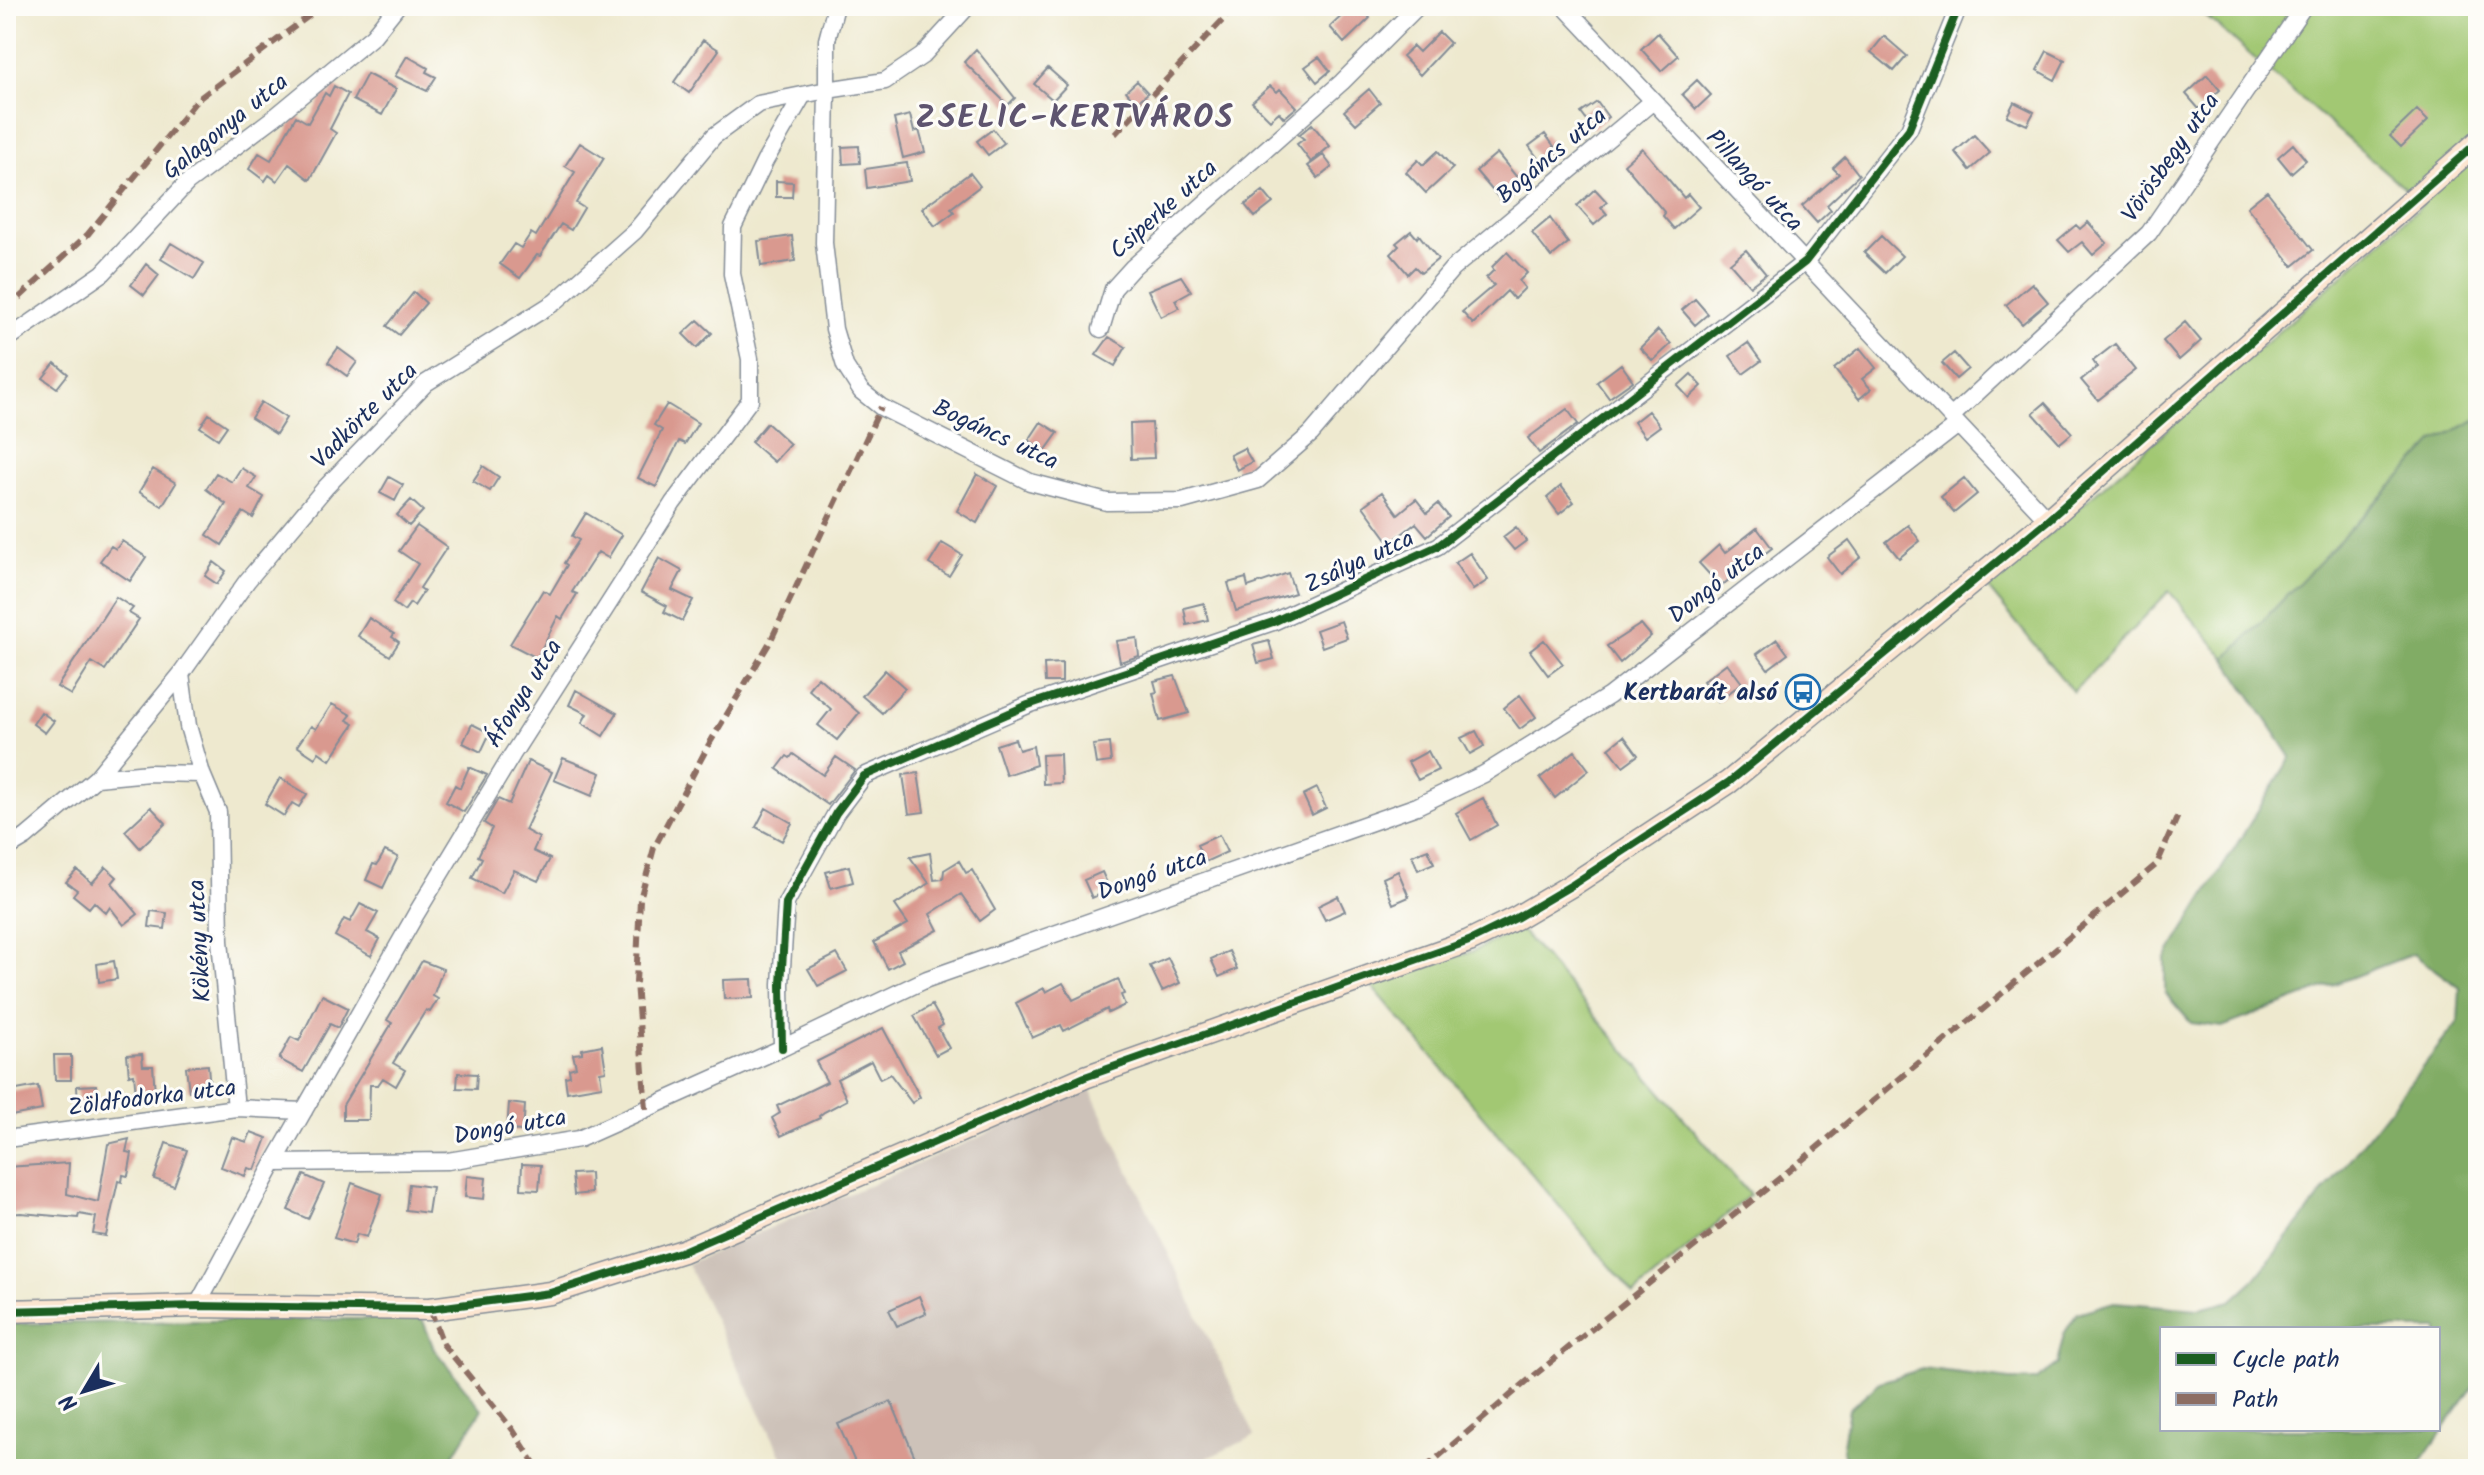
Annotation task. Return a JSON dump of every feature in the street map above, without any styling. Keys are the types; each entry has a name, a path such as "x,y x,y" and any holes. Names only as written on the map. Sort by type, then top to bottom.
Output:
{"street":[{"name":"Galagonya utca","path":"6,340 103,273 187,183 276,116 373,36 397,6"},
{"path":"827,90 827,40 836,6"},
{"name":"Vadkörte utca","path":"6,849 26,837 96,778 181,674 247,581 316,499 426,383 555,302 635,231 714,136 758,104 885,81 922,56 968,6"},
{"name":"Csiperke utca","path":"1101,329 1113,289 1133,267 1342,82 1418,6"},
{"name":"Pillangó utca","path":"1564,6 2048,520"},
{"name":"Zsálya utca","path":"782,1048 781,984 786,903 836,813 864,776 1028,705 1273,622 1438,546 1805,262 1909,129 1959,6"},
{"name":"Vörösbegy utca","path":"1954,421 2149,233 2304,6"},
{"name":"Bogáncs utca","path":"827,90 824,243 834,329 845,366 861,391 881,407 1030,482 1107,502 1182,501 1258,480 1311,434 1452,269 1653,101"},
{"name":"Áfonya utca","path":"197,1306 274,1163 416,914 599,615 673,503 750,400 750,359 732,274 733,227 765,161 803,95"},
{"path":"6,1311 197,1306 430,1309 550,1293 683,1251 1085,1077 1469,941 1572,885 1729,782 2048,520 2478,142"},
{"name":"Dongó utca","path":"274,1163 448,1161 579,1139 927,979 1417,806 1484,774 1609,696 1954,421"},
{"name":"Kökény utca","path":"181,674 188,726 202,774 218,812 220,941 236,1108"},
{"path":"96,778 149,773 202,774"},
{"name":"Zöldfodorka utca","path":"6,1139 236,1108 304,1111"}],"shaded area":[{"path":"1090,1089 1255,1436 1183,1469 788,1469 687,1264"}],"green space":[{"path":"2194,6 2478,6 2478,419 2435,441 2226,659 2169,591 2073,692 1988,588 2423,204"},
{"path":"2478,419 2478,1380 2416,1469 1850,1469 1842,1450 1849,1409 1880,1382 1922,1369 2010,1380 2036,1380 2057,1364 2064,1334 2077,1313 2114,1302 2199,1309 2231,1301 2254,1280 2458,1022 2460,988 2413,954 2222,1027 2191,1023 2165,993 2165,960 2291,757 2226,659 2435,441"},
{"path":"1520,929 1750,1195 1634,1294 1372,986 1473,951"},
{"path":"422,1318 434,1349 482,1409 445,1469 6,1469 6,1324"}],"building":[{"path":"1352,6 1360,6 1370,18 1344,43 1330,27"},
{"path":"1439,32 1450,43 1420,75 1402,56 1413,46 1419,52"},
{"path":"1658,33 1678,56 1661,71 1641,49"},
{"path":"1884,36 1907,56 1894,71 1871,52"},
{"path":"703,40 719,50 689,93 674,82"},
{"path":"976,49 1015,98 1008,105 964,62"},
{"path":"2047,51 2065,60 2055,80 2037,70"},
{"path":"407,56 428,68 426,72 436,77 427,91 395,76"},
{"path":"1319,57 1330,71 1317,82 1305,67"},
{"path":"1048,68 1067,85 1053,100 1034,84"},
{"path":"367,74 396,89 382,115 353,100"},
{"path":"2207,75 2220,90 2199,109 2186,94"},
{"path":"1697,80 1711,95 1696,109 1682,94"},
{"path":"1137,81 1148,93 1136,103 1126,91"},
{"path":"334,86 348,94 330,129 336,133 310,180 289,164 277,181 269,175 265,181 249,169 259,153 271,160 296,116 308,123 325,93 329,96"},
{"path":"1270,86 1277,92 1280,89 1297,107 1284,118 1279,112 1270,120 1252,102"},
{"path":"1369,89 1380,103 1356,124 1344,111"},
{"path":"1597,102 1608,117 1593,129 1581,113"},
{"path":"2014,102 2034,112 2027,125 2007,116"},
{"path":"2417,110 2428,121 2401,147 2390,136"},
{"path":"910,115 914,132 919,130 925,152 903,158 894,119"},
{"path":"1312,124 1330,146 1311,162 1297,144 1304,139 1299,135"},
{"path":"993,129 1004,143 988,155 977,141"},
{"path":"1545,134 1559,153 1543,165 1529,146"},
{"path":"1974,135 1990,153 1970,170 1955,152"},
{"path":"580,143 604,158 576,203 584,208 571,230 561,224 540,256 537,255 520,278 500,264 514,244 521,248 531,233 536,236 575,172 565,166"},
{"path":"2293,144 2306,160 2291,173 2278,157"},
{"path":"859,146 860,163 843,164 842,147"},
{"path":"1642,148 1684,198 1688,194 1699,207 1674,229 1663,216 1665,213 1624,164"},
{"path":"1438,151 1453,168 1426,193 1406,172 1418,160 1423,165"},
{"path":"1497,153 1524,186 1503,203 1476,171"},
{"path":"1323,155 1332,167 1318,178 1308,166"},
{"path":"1845,157 1859,175 1827,205 1831,210 1817,223 1802,206 1839,174 1833,168"},
{"path":"907,163 910,181 867,188 865,169"},
{"path":"970,173 980,186 951,208 954,212 935,226 922,208"},
{"path":"776,181 793,182 792,197 776,197"},
{"path":"1595,189 1607,202 1601,207 1607,214 1594,225 1577,206"},
{"path":"1263,191 1273,203 1255,217 1245,205"},
{"path":"2267,191 2313,250 2293,266 2247,207"},
{"path":"1550,218 1568,243 1551,257 1532,233"},
{"path":"2088,222 2107,243 2093,255 2082,242 2069,252 2058,240 2076,225 2080,229"},
{"path":"1411,231 1417,238 1419,235 1438,259 1421,273 1415,267 1408,274 1391,254 1399,246 1396,243"},
{"path":"792,236 795,261 761,266 758,241"},
{"path":"1881,236 1902,256 1885,273 1864,253"},
{"path":"171,243 204,263 194,279 161,259"},
{"path":"1746,250 1766,274 1750,286 1730,263"},
{"path":"1507,252 1527,273 1519,281 1525,288 1514,299 1507,291 1473,324 1462,312 1494,285 1486,278"},
{"path":"146,264 159,275 144,295 131,285"},
{"path":"1181,276 1191,291 1175,300 1179,308 1161,317 1148,290"},
{"path":"2032,283 2048,302 2022,324 2006,305"},
{"path":"414,292 426,303 399,335 387,326"},
{"path":"1695,299 1708,314 1695,325 1682,310"},
{"path":"698,320 712,333 697,348 683,334"},
{"path":"2185,322 2201,341 2179,360 2163,341"},
{"path":"1658,330 1671,344 1653,361 1640,348"},
{"path":"1109,337 1126,347 1115,366 1096,355"},
{"path":"1748,343 1761,361 1743,374 1730,356"},
{"path":"2115,344 2136,370 2098,400 2081,380 2097,367 2093,361"},
{"path":"338,348 357,362 347,376 328,362"},
{"path":"1860,348 1876,368 1862,379 1871,389 1859,399 1834,369"},
{"path":"1954,353 1968,369 1956,379 1942,363"},
{"path":"55,363 68,374 57,388 43,378"},
{"path":"1621,364 1633,381 1609,398 1597,382"},
{"path":"1691,374 1702,386 1689,398 1678,386"},
{"path":"261,402 286,418 276,434 251,418"},
{"path":"2045,403 2072,433 2060,443 2033,413"},
{"path":"667,404 698,423 685,444 679,441 656,487 638,478 662,430 654,425"},
{"path":"1567,409 1578,424 1539,453 1528,438"},
{"path":"1648,411 1660,426 1645,437 1634,422"},
{"path":"209,414 227,426 218,439 200,427"},
{"path":"1041,422 1058,433 1045,451 1029,440"},
{"path":"767,423 790,444 774,462 751,442"},
{"path":"1152,423 1154,458 1131,459 1130,424"},
{"path":"1244,448 1252,462 1237,470 1230,455"},
{"path":"483,466 499,477 490,491 473,481"},
{"path":"241,468 256,477 249,488 264,497 253,518 243,512 222,545 207,535 226,504 206,489 216,473 232,482"},
{"path":"153,469 176,483 162,506 139,492"},
{"path":"977,474 997,486 977,523 957,511"},
{"path":"389,477 403,485 395,501 380,493"},
{"path":"1964,478 1977,494 1954,513 1941,497"},
{"path":"1561,486 1574,502 1559,514 1547,498"},
{"path":"1382,492 1398,514 1416,499 1427,513 1438,504 1449,517 1427,536 1416,523 1390,543 1363,506"},
{"path":"411,500 423,511 409,526 397,515"},
{"path":"586,513 622,535 608,558 598,552 572,592 577,594 562,619 558,616 537,658 510,644 543,590 550,594 567,565 564,563 579,540 572,536"},
{"path":"1908,525 1920,541 1899,558 1886,542"},
{"path":"417,526 447,547 420,588 424,591 414,606 410,603 404,611 393,603 418,564 399,551"},
{"path":"1516,527 1526,541 1514,550 1503,537"},
{"path":"1757,528 1772,548 1759,558 1756,554 1721,587 1699,563 1719,545 1725,553"},
{"path":"1849,540 1861,557 1840,574 1827,557"},
{"path":"122,541 146,557 130,581 100,561 111,546 116,549"},
{"path":"942,543 962,555 949,576 929,564"},
{"path":"1470,553 1488,580 1473,590 1455,563"},
{"path":"659,558 682,571 672,590 693,600 682,621 664,612 667,606 641,592"},
{"path":"214,562 226,571 217,584 205,576"},
{"path":"1288,573 1295,593 1236,611 1228,583 1246,578 1248,587"},
{"path":"116,597 133,608 129,613 139,619 105,670 92,662 71,695 57,687"},
{"path":"1204,603 1208,620 1187,625 1184,608"},
{"path":"369,618 394,634 392,637 399,642 390,656 358,636"},
{"path":"1341,621 1347,638 1322,647 1316,630"},
{"path":"1641,624 1651,636 1620,663 1607,646"},
{"path":"1137,638 1139,656 1120,662 1116,641"},
{"path":"1777,639 1788,654 1768,669 1757,654"},
{"path":"1544,640 1563,664 1548,675 1530,651"},
{"path":"1269,641 1274,659 1258,663 1253,645"},
{"path":"1062,663 1062,682 1045,682 1044,664"},
{"path":"1727,663 1742,683 1718,701 1703,681"},
{"path":"885,670 905,688 882,713 862,696"},
{"path":"1175,676 1189,713 1160,721 1153,693 1157,692 1154,681"},
{"path":"818,677 859,713 837,740 818,725 831,709 808,689"},
{"path":"576,690 617,713 603,736 582,723 587,714 569,705"},
{"path":"1520,695 1536,717 1520,729 1504,708"},
{"path":"332,704 351,715 347,720 354,724 330,760 319,752 315,758 297,746 311,726 316,729"},
{"path":"41,712 54,721 45,733 33,724"},
{"path":"472,724 490,733 481,752 463,743"},
{"path":"1476,731 1484,746 1470,754 1461,738"},
{"path":"1624,736 1638,755 1623,766 1609,748"},
{"path":"1015,739 1019,750 1033,746 1036,765 1006,775 996,745"},
{"path":"1109,743 1111,762 1096,764 1093,745"},
{"path":"1428,751 1438,770 1418,780 1408,762"},
{"path":"1575,751 1589,770 1555,798 1540,778"},
{"path":"793,754 823,775 836,757 855,770 828,805 777,769 787,756 790,758"},
{"path":"1060,754 1061,783 1043,784 1042,755"},
{"path":"563,758 601,773 592,796 554,780"},
{"path":"528,761 552,772 525,830 539,838 533,851 550,859 538,881 514,870 502,893 472,878 482,858 478,856 492,828 484,823 498,799 509,804"},
{"path":"469,767 487,775 464,812 446,802 455,785 460,788"},
{"path":"918,773 924,812 909,814 903,775"},
{"path":"280,778 307,794 299,807 292,803 284,816 265,804"},
{"path":"1317,788 1326,808 1312,815 1303,795"},
{"path":"1483,798 1497,825 1471,840 1456,813"},
{"path":"151,807 166,823 140,848 125,831"},
{"path":"766,808 792,823 782,841 756,827"},
{"path":"1219,835 1227,852 1205,862 1197,845"},
{"path":"1428,849 1434,863 1418,870 1412,855"},
{"path":"385,851 398,857 383,888 366,880 373,864 377,865"},
{"path":"930,853 934,880 943,879 944,870 959,861 966,873 972,870 995,910 980,921 961,894 930,914 938,930 898,951 903,961 888,969 874,942 908,924 895,905 929,883 910,857"},
{"path":"849,866 853,882 831,888 826,872"},
{"path":"106,867 117,877 112,883 138,914 124,925 110,907 106,913 94,902 89,908 73,895 77,890 66,882 77,870 92,883"},
{"path":"1398,871 1409,897 1393,904 1383,878"},
{"path":"1102,872 1110,890 1092,898 1084,880"},
{"path":"1338,896 1345,911 1325,920 1318,906"},
{"path":"360,904 378,913 367,932 380,939 371,956 335,936 344,919 350,922"},
{"path":"151,911 167,913 165,929 149,927"},
{"path":"1229,951 1237,969 1219,977 1211,959"},
{"path":"837,954 847,971 818,986 808,969"},
{"path":"1168,958 1180,983 1162,991 1150,966"},
{"path":"114,961 117,979 99,982 97,964"},
{"path":"422,961 443,969 433,996 438,999 430,1012 426,1010 393,1063 405,1070 396,1086 383,1078 378,1085 370,1085 369,1120 343,1120 343,1105 392,1023 387,1020"},
{"path":"752,979 753,998 724,999 723,980"},
{"path":"1118,979 1125,1005 1108,1013 1107,1009 1064,1031 1061,1025 1032,1038 1016,1003 1044,988 1046,992 1063,983 1073,1000"},
{"path":"322,995 348,1008 338,1028 330,1024 303,1072 279,1059 291,1037 299,1041"},
{"path":"932,1005 943,1025 938,1028 949,1048 936,1055 914,1016"},
{"path":"883,1028 920,1097 912,1103 890,1074 880,1079 871,1061 837,1079 847,1100 824,1112 820,1118 781,1136 772,1118 780,1113 777,1106 827,1082 816,1062"},
{"path":"602,1045 606,1071 600,1072 602,1086 567,1092 565,1077 570,1076 569,1069 576,1067 573,1054"},
{"path":"142,1054 143,1066 153,1066 155,1093 136,1094 134,1074 129,1075 127,1055"},
{"path":"54,1055 71,1055 71,1080 55,1080"},
{"path":"208,1065 210,1089 189,1091 186,1067"},
{"path":"458,1073 477,1074 476,1089 457,1088"},
{"path":"96,1085 97,1105 78,1105 77,1086"},
{"path":"38,1086 42,1110 6,1117 6,1092"},
{"path":"509,1103 525,1105 523,1131 507,1130"},
{"path":"251,1132 267,1138 255,1170 248,1168 245,1176 221,1167 232,1137 247,1142"},
{"path":"129,1139 126,1152 132,1153 128,1176 123,1175 122,1182 118,1181 106,1236 93,1234 96,1217 79,1214 78,1218 6,1214 6,1167 69,1163 67,1194 98,1202 108,1144"},
{"path":"166,1143 187,1150 174,1186 154,1179"},
{"path":"522,1164 541,1165 539,1190 521,1189"},
{"path":"590,1173 591,1193 574,1195 572,1174"},
{"path":"304,1175 324,1184 308,1219 288,1210"},
{"path":"467,1176 486,1178 484,1199 465,1197"},
{"path":"352,1183 382,1194 367,1237 357,1234 354,1244 334,1238"},
{"path":"409,1184 432,1187 428,1213 406,1210"},
{"path":"919,1296 926,1313 897,1326 889,1310"},
{"path":"891,1401 920,1469 858,1469 838,1424"}],"marked path":[{"path":"6,310 88,234 197,100 322,6"},
{"path":"1115,134 1236,6"},
{"path":"646,1109 636,983 640,899 654,848 708,746 770,642 881,407"},
{"path":"1424,1469 1526,1382 1801,1161 2157,864 2179,813"},
{"path":"430,1309 443,1344 513,1430 538,1469"}],"cycle path":[{"path":"782,1048 781,984 786,903 836,813 864,776 1028,705 1273,622 1438,546 1805,262 1909,129 1959,6"},
{"path":"6,1311 197,1306 430,1309 550,1293 683,1251 1085,1077 1469,941 1572,885 1729,782 2048,520 2478,142"}],"place":[{"name":"Kertbarát alsó","path":"1803,692"}],"district":[{"name":"ZSELIC-KERTVÁROS","path":"1075,116"}]}
